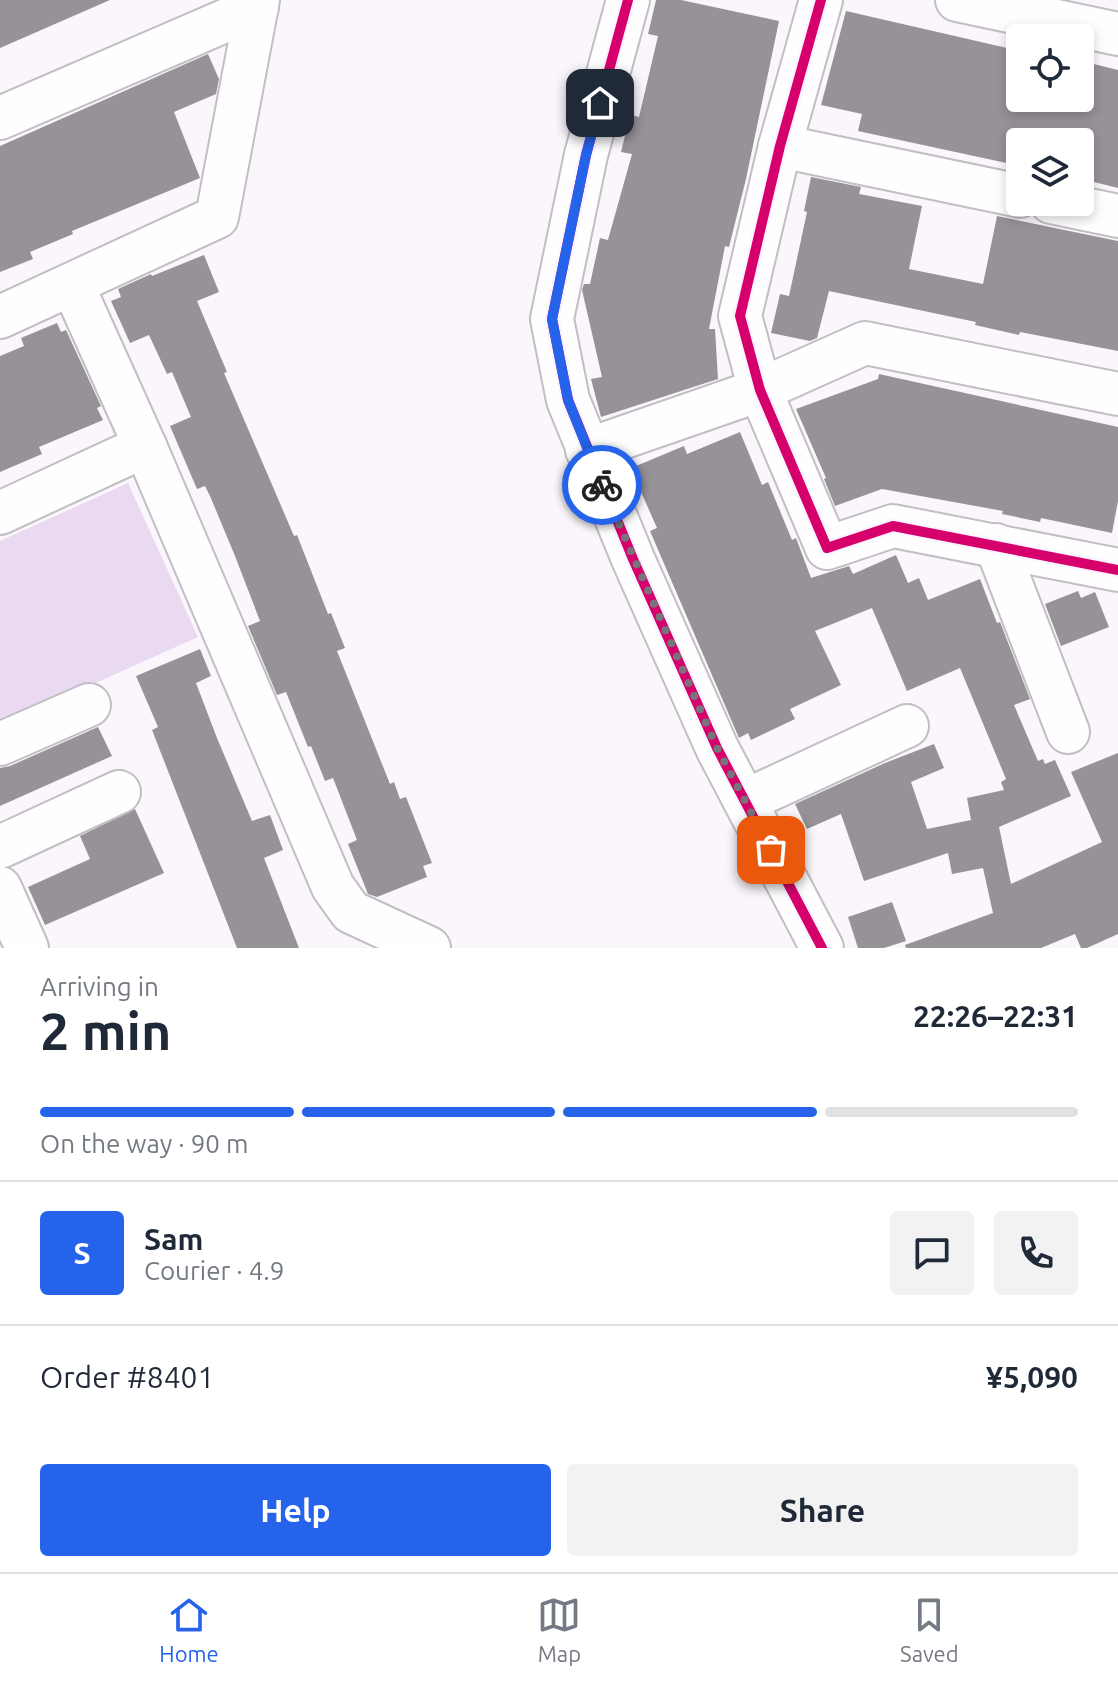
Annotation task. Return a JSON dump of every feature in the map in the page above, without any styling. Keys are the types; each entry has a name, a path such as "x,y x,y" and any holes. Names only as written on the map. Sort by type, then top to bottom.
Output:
{"street":[{"path":"628,0 586,155 552,319 568,400 710,733 822,948"},
{"path":"821,0 780,146 740,316 760,390 827,548 893,526 1118,570"},
{"path":"957,0 1118,34"},
{"path":"0,118 257,3"},
{"path":"0,317 217,217 257,3"},
{"path":"780,146 1006,193"},
{"path":"1094,211 1118,216"},
{"path":"73,286 145,446 333,887 351,912 429,948"},
{"path":"587,450 760,390 865,343 1118,394"},
{"path":"0,513 145,446"},
{"path":"996,545 1068,732"},
{"path":"0,744 89,705"},
{"path":"745,801 907,726"},
{"path":"0,847 119,792"},
{"path":"0,888 27,948"}],"shaded area":[{"path":"128,483 198,637 0,726 0,541"}],"building":[{"path":"0,0 110,0 0,48"},
{"path":"656,0 681,0 779,21 746,179 729,247 725,246 709,329 715,329 718,379 601,417 591,379 602,377 582,290 584,284 590,284 600,238 608,240 632,154 621,152 630,115 639,117 658,36 648,34"},
{"path":"846,11 1006,48 1006,112 1094,112 1094,64 1118,70 1118,188 1094,182 1094,128 1006,128 1006,163 858,131 862,114 821,105"},
{"path":"208,54 219,79 216,94 174,112 200,178 72,231 73,234 30,252 33,259 0,272 0,146"},
{"path":"811,177 861,187 859,194 922,206 909,269 983,284 997,216 1118,241 1118,351 1020,332 1019,335 975,325 976,322 829,291 817,338 810,341 771,333 780,294 789,296 807,212 804,211"},
{"path":"204,255 219,292 197,301 227,372 224,373 294,536 297,535 328,614 331,613 345,648 337,651 390,784 394,782 400,799 406,797 432,863 423,866 427,877 377,897 368,894 348,844 357,840 333,778 325,781 286,692 277,695 248,626 260,621 235,556 205,486 197,489 170,426 191,417 172,372 167,374 149,335 130,343 111,301 121,297 118,289"},
{"path":"57,323 61,332 66,330 101,406 97,408 103,420 39,447 42,454 0,472 0,356 24,346 21,338"},
{"path":"879,374 1118,427 1118,501 1112,533 1041,518 1040,522 1002,514 1003,511 882,489 835,506 796,409 878,379"},
{"path":"740,432 762,485 768,482 792,540 796,538 811,578 849,566 853,574 896,555 908,583 919,578 928,600 980,579 1030,699 1014,705 1038,761 1043,759 1045,764 1055,760 1071,796 999,827 1011,884 1102,842 1071,772 1118,753 1118,934 1087,948 1081,948 1075,934 1041,948 906,948 905,945 993,913 983,868 952,874 948,853 864,881 841,814 807,829 795,804 934,744 944,768 911,782 927,829 971,820 967,798 1004,790 1001,782 1006,779 960,668 907,691 872,608 815,631 841,685 790,709 795,719 751,740 748,733 739,738 650,531 657,528 634,476 639,474 636,466 684,446 687,454"},
{"path":"1078,591 1081,598 1095,592 1109,627 1061,646 1045,604"},
{"path":"200,649 211,676 196,683 217,738 252,821 270,815 283,850 264,858 299,948 237,948 152,730 158,727 136,676"},
{"path":"98,727 112,756 0,806 0,768"},
{"path":"135,809 164,873 45,925 28,887 90,859 80,836"},
{"path":"892,902 906,941 884,948 858,948 848,917"}],"cycle path":[{"path":"628,0 586,155 552,319 568,400 633,559 717,748 822,948"},
{"path":"821,0 780,146 740,316 760,390 827,548 893,526 1118,570"}],"way so far":[{"path":"602,485 717,748 771,850"}],"route":[{"path":"600,103 552,319 568,400 602,485"}]}
